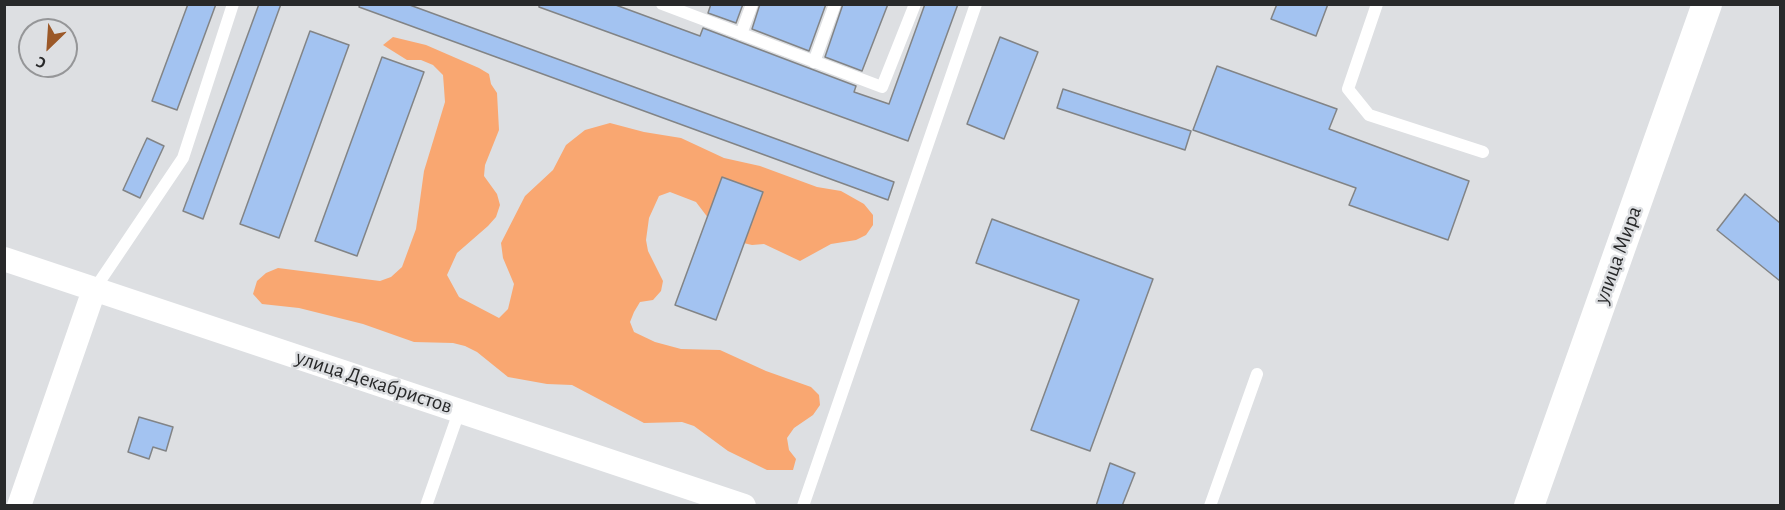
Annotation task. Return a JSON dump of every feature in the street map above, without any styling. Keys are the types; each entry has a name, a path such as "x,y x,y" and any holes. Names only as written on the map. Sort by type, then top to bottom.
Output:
{"street":[{"name":"улица Мира","path":"1529,506 1707,4"},
{"name":"улица Декабристов","path":"4,259 460,409 744,506"},
{"path":"19,506 94,290"}],"lane":[{"path":"94,290 183,158 233,4"},
{"path":"662,4 695,10 741,34 882,87 915,4"},
{"path":"741,34 752,4"},
{"path":"814,62 835,4"},
{"path":"803,506 976,4"},
{"path":"1377,4 1348,89 1369,115 1483,152"},
{"path":"1210,506 1257,374"},
{"path":"426,506 460,409"}],"shaded area":[{"path":"393,37 426,45 479,68 489,74 491,84 497,93 499,130 485,165 484,176 497,194 500,205 496,217 488,226 457,253 447,275 459,297 499,318 508,309 514,284 503,258 501,243 525,196 553,170 566,145 585,130 610,123 681,138 724,158 760,166 817,187 841,191 864,204 873,215 873,225 866,235 856,240 831,244 800,261 764,244 752,245 739,242 715,227 696,202 670,192 659,196 649,218 646,240 648,251 663,281 661,291 653,300 640,302 634,312 630,322 634,332 655,342 681,349 720,350 766,371 811,387 819,395 820,405 813,415 794,428 787,438 789,450 796,459 793,470 767,470 728,451 694,426 682,422 644,423 572,385 547,384 508,377 477,352 465,346 453,343 414,342 363,324 299,308 262,304 253,294 257,281 266,273 278,268 380,281 391,277 402,267 416,229 424,171 445,102 443,75 433,65 421,60 407,60 383,45"}],"building":[{"path":"188,4 216,4 177,110 152,101"},
{"path":"259,4 281,4 203,219 183,211"},
{"path":"360,4 407,4 894,182 888,200 359,7"},
{"path":"539,4 613,4 700,36 703,28 856,86 854,92 889,104 925,4 958,4 908,141 539,7"},
{"path":"711,4 743,4 736,23 708,13"},
{"path":"760,4 826,4 809,51 752,29"},
{"path":"843,4 888,4 862,71 825,57"},
{"path":"1277,4 1328,4 1316,36 1271,19"},
{"path":"310,31 349,45 279,238 240,224"},
{"path":"1000,37 1038,52 1004,139 967,124"},
{"path":"382,57 424,72 357,256 315,241"},
{"path":"1217,66 1337,109 1329,129 1469,181 1448,240 1349,205 1356,188 1193,130"},
{"path":"1063,89 1191,131 1185,150 1057,108"},
{"path":"147,138 164,146 140,198 123,190"},
{"path":"722,177 763,192 716,320 675,305"},
{"path":"1745,194 1780,223 1780,281 1717,230"},
{"path":"992,219 1153,279 1090,451 1031,430 1079,300 976,263"},
{"path":"139,417 173,427 166,451 153,447 149,459 128,452"},
{"path":"1110,463 1135,473 1122,506 1096,506"}]}
